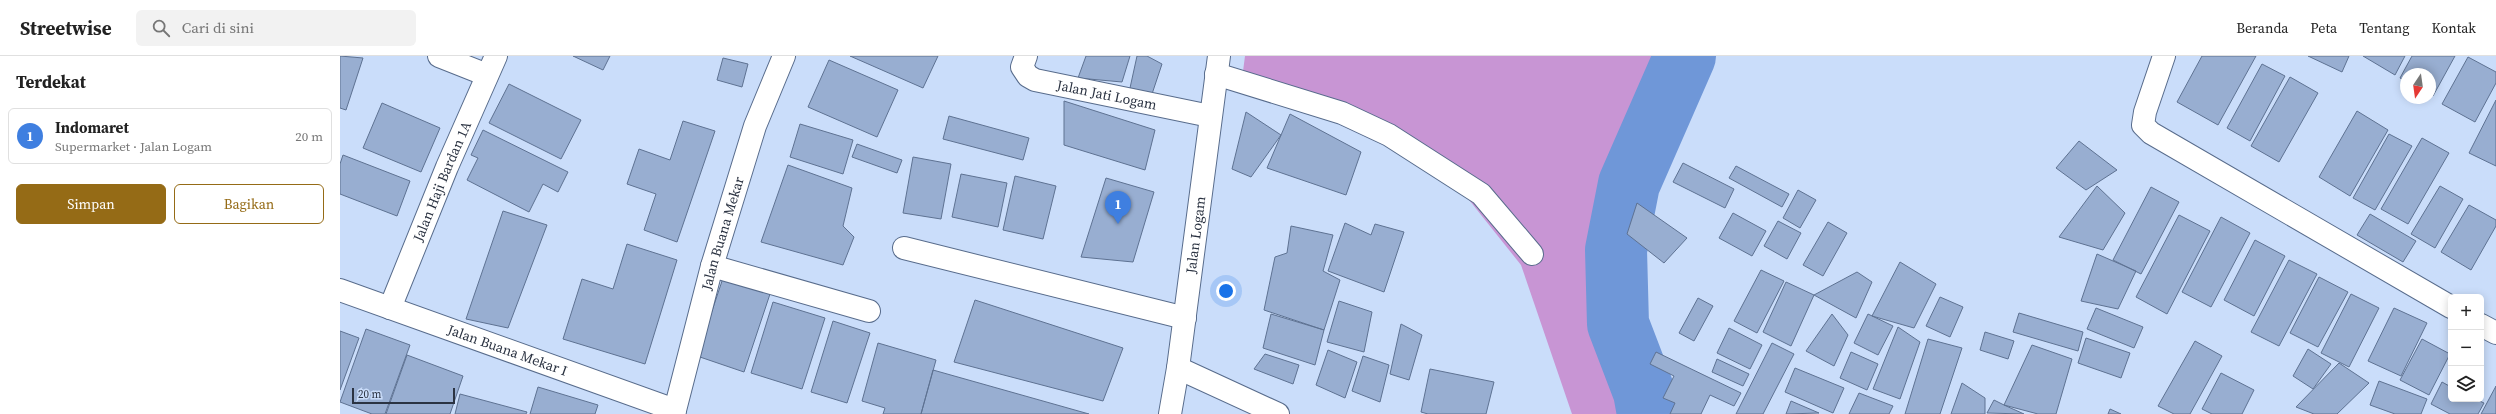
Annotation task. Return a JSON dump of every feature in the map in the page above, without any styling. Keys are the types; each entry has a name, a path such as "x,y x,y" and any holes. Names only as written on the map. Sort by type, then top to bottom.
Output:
{"street":[{"path":"439,56 492,66"},
{"name":"Jalan Buana Mekar","path":"674,412 712,266 755,126 784,56"},
{"name":"Jalan Jati Logam","path":"1026,56 1022,67 1028,76 1035,80 1210,116"},
{"path":"2164,56 2145,112 2143,125 2151,133 2448,305"},
{"path":"1217,65 1342,113 1389,135 1481,194 1532,254"},
{"name":"Jalan Logam","path":"1170,414 1185,318 1217,65"},
{"name":"Jalan Haji Bardan 1A","path":"390,308 492,66"},
{"path":"904,248 1185,318"},
{"path":"712,266 869,311"},
{"name":"Jalan Buana Mekar I","path":"340,290 674,412"},
{"path":"2484,327 2496,334"},
{"path":"1178,368 1278,414"}],"shaded area":[{"path":"1245,56 1670,56 1648,121 1599,237 1614,346 1629,414 1572,414 1521,265 1450,176 1242,79"}],"building":[{"path":"340,56 363,58 346,110 340,108"},
{"path":"573,56 610,56 603,70"},
{"path":"850,56 938,56 923,88"},
{"path":"1086,56 1130,56 1122,82 1078,78"},
{"path":"1137,56 1147,56 1162,64 1152,94 1130,88"},
{"path":"2202,56 2256,56 2218,125 2177,102"},
{"path":"2308,56 2349,56 2342,72"},
{"path":"2363,56 2405,56 2395,75"},
{"path":"2412,56 2455,56 2436,91 2436,68 2405,68"},
{"path":"2468,57 2496,72 2496,83 2475,122 2442,104"},
{"path":"723,58 748,64 742,87 717,80"},
{"path":"829,60 898,90 877,137 808,107"},
{"path":"2262,64 2285,76 2250,141 2227,128"},
{"path":"2290,77 2318,93 2279,162 2251,146"},
{"path":"509,84 581,120 561,159 489,123"},
{"path":"2496,100 2496,166 2469,153"},
{"path":"1064,101 1155,130 1145,170 1064,145"},
{"path":"382,103 440,128 421,172 363,148"},
{"path":"2357,111 2388,130 2350,196 2319,177"},
{"path":"1246,112 1281,135 1251,177 1232,169"},
{"path":"1290,114 1361,152 1346,195 1267,168"},
{"path":"949,116 1029,138 1023,160 943,139"},
{"path":"683,121 715,131 677,242 644,230 656,194 627,184 639,149 670,160"},
{"path":"800,124 853,140 843,174 790,157"},
{"path":"483,130 568,172 558,192 543,184 529,212 467,180 478,158 471,155"},
{"path":"2389,134 2412,146 2375,210 2353,198"},
{"path":"2422,138 2449,153 2408,224 2381,209"},
{"path":"2079,141 2117,170 2086,190 2056,168"},
{"path":"857,144 902,160 897,173 852,157"},
{"path":"343,155 410,181 397,216 340,194 340,164"},
{"path":"913,157 951,164 941,219 903,213"},
{"path":"1683,163 1734,189 1725,208 1673,182"},
{"path":"788,165 852,188 843,226 854,237 843,265 761,242"},
{"path":"1736,166 1789,194 1782,207 1729,178"},
{"path":"961,174 1007,183 998,227 952,217"},
{"path":"1015,176 1056,186 1043,239 1003,230"},
{"path":"1106,178 1154,192 1133,262 1081,257"},
{"path":"2097,186 2125,213 2103,250 2059,237"},
{"path":"2440,186 2463,199 2435,248 2411,234"},
{"path":"2151,187 2179,202 2141,274 2113,260"},
{"path":"1798,190 1816,200 1800,228 1783,218"},
{"path":"1637,203 1687,238 1664,263 1627,234"},
{"path":"2469,205 2496,220 2496,226 2471,270 2441,252"},
{"path":"503,211 547,225 508,328 466,319"},
{"path":"1733,213 1766,231 1752,256 1719,238"},
{"path":"2370,214 2416,241 2403,262 2357,235"},
{"path":"2179,215 2210,231 2167,314 2136,297"},
{"path":"2221,217 2250,233 2211,307 2182,292"},
{"path":"1778,221 1801,233 1787,259 1764,246"},
{"path":"1828,222 1847,233 1823,276 1803,265"},
{"path":"1345,223 1371,235 1375,224 1404,232 1384,292 1328,271"},
{"path":"1291,226 1333,235 1323,271 1340,280 1324,330 1264,310 1275,257 1287,253"},
{"path":"2255,240 2285,256 2254,316 2224,300"},
{"path":"627,244 677,260 645,364 563,339 582,279 613,289"},
{"path":"2097,254 2136,271 2118,309 2081,301"},
{"path":"2289,260 2317,274 2279,346 2251,332"},
{"path":"1900,262 1936,284 1914,328 1872,316"},
{"path":"1761,270 1784,281 1757,333 1734,321"},
{"path":"725,272 772,288 744,372 697,356"},
{"path":"1857,272 1872,282 1856,318 1814,295"},
{"path":"2319,277 2348,292 2318,347 2290,333"},
{"path":"1786,282 1814,295 1791,346 1763,332"},
{"path":"2351,294 2379,308 2349,367 2321,353"},
{"path":"1940,297 1963,307 1950,337 1926,326"},
{"path":"1698,298 1713,306 1694,341 1679,333"},
{"path":"975,300 1123,348 1103,401 954,362"},
{"path":"1339,301 1372,312 1364,352 1327,342"},
{"path":"773,302 825,318 802,389 751,373"},
{"path":"2096,308 2143,327 2134,348 2087,329"},
{"path":"2394,308 2427,323 2401,376 2368,361"},
{"path":"2019,313 2083,332 2078,351 2013,332"},
{"path":"1271,314 1324,330 1315,365 1263,348"},
{"path":"1832,314 1848,335 1834,366 1806,351"},
{"path":"1868,314 1893,326 1878,355 1854,343"},
{"path":"833,321 870,333 847,403 811,392"},
{"path":"1401,324 1422,335 1409,380 1390,374"},
{"path":"1898,327 1920,342 1900,399 1873,389"},
{"path":"1729,328 1762,345 1750,369 1717,353"},
{"path":"366,329 410,345 385,414 372,414 340,402"},
{"path":"340,331 359,338 340,390"},
{"path":"1985,332 2014,341 2008,359 1980,350"},
{"path":"2086,338 2130,353 2121,378 2078,363"},
{"path":"1928,339 1962,348 1940,414 1905,414"},
{"path":"2422,339 2448,353 2448,358 2429,395 2400,380"},
{"path":"2195,341 2222,356 2190,414 2174,414 2158,406"},
{"path":"878,343 936,360 921,414 883,414 885,408 862,401"},
{"path":"1772,343 1794,354 1763,414 1736,414"},
{"path":"2032,345 2072,359 2056,414 2038,414 2004,405"},
{"path":"2308,349 2331,364 2313,389 2293,376"},
{"path":"1328,350 1357,362 1345,398 1316,385"},
{"path":"1656,352 1741,393 1734,406 1710,395 1701,414 1670,414 1675,403 1663,398 1674,376 1650,364"},
{"path":"1851,352 1878,364 1867,390 1840,378"},
{"path":"1265,354 1299,365 1293,384 1254,369"},
{"path":"407,355 463,376 450,414 386,414"},
{"path":"1363,356 1389,365 1380,402 1352,391"},
{"path":"1717,359 1749,374 1743,386 1712,372"},
{"path":"2339,363 2369,383 2337,414 2314,414 2296,407"},
{"path":"1795,368 1844,388 1833,413 1785,392"},
{"path":"1430,369 1494,382 1486,414 1428,414 1421,412"},
{"path":"933,370 1089,414 921,414"},
{"path":"2221,373 2254,390 2242,414 2212,414 2202,409"},
{"path":"2379,381 2427,399 2421,414 2395,414 2370,405"},
{"path":"2442,382 2448,385 2448,402 2484,403 2478,414 2450,414 2431,404"},
{"path":"1962,383 1985,398 1985,414 1951,414"},
{"path":"2496,386 2496,414 2481,414"},
{"path":"538,387 598,405 595,414 530,414"},
{"path":"1859,393 1893,406 1889,414 1849,414"},
{"path":"460,394 527,412 526,414 455,414"},
{"path":"1994,400 2004,405 2024,414 1987,413"},
{"path":"1791,401 1819,413 1786,414"},
{"path":"2110,409 2121,414 2108,414"}],"waterway":[{"path":"1648,414 1644,392 1618,324 1616,250 1629,184 1685,56"}],"place":[{"name":"Indomaret","path":"1118,224"}]}
